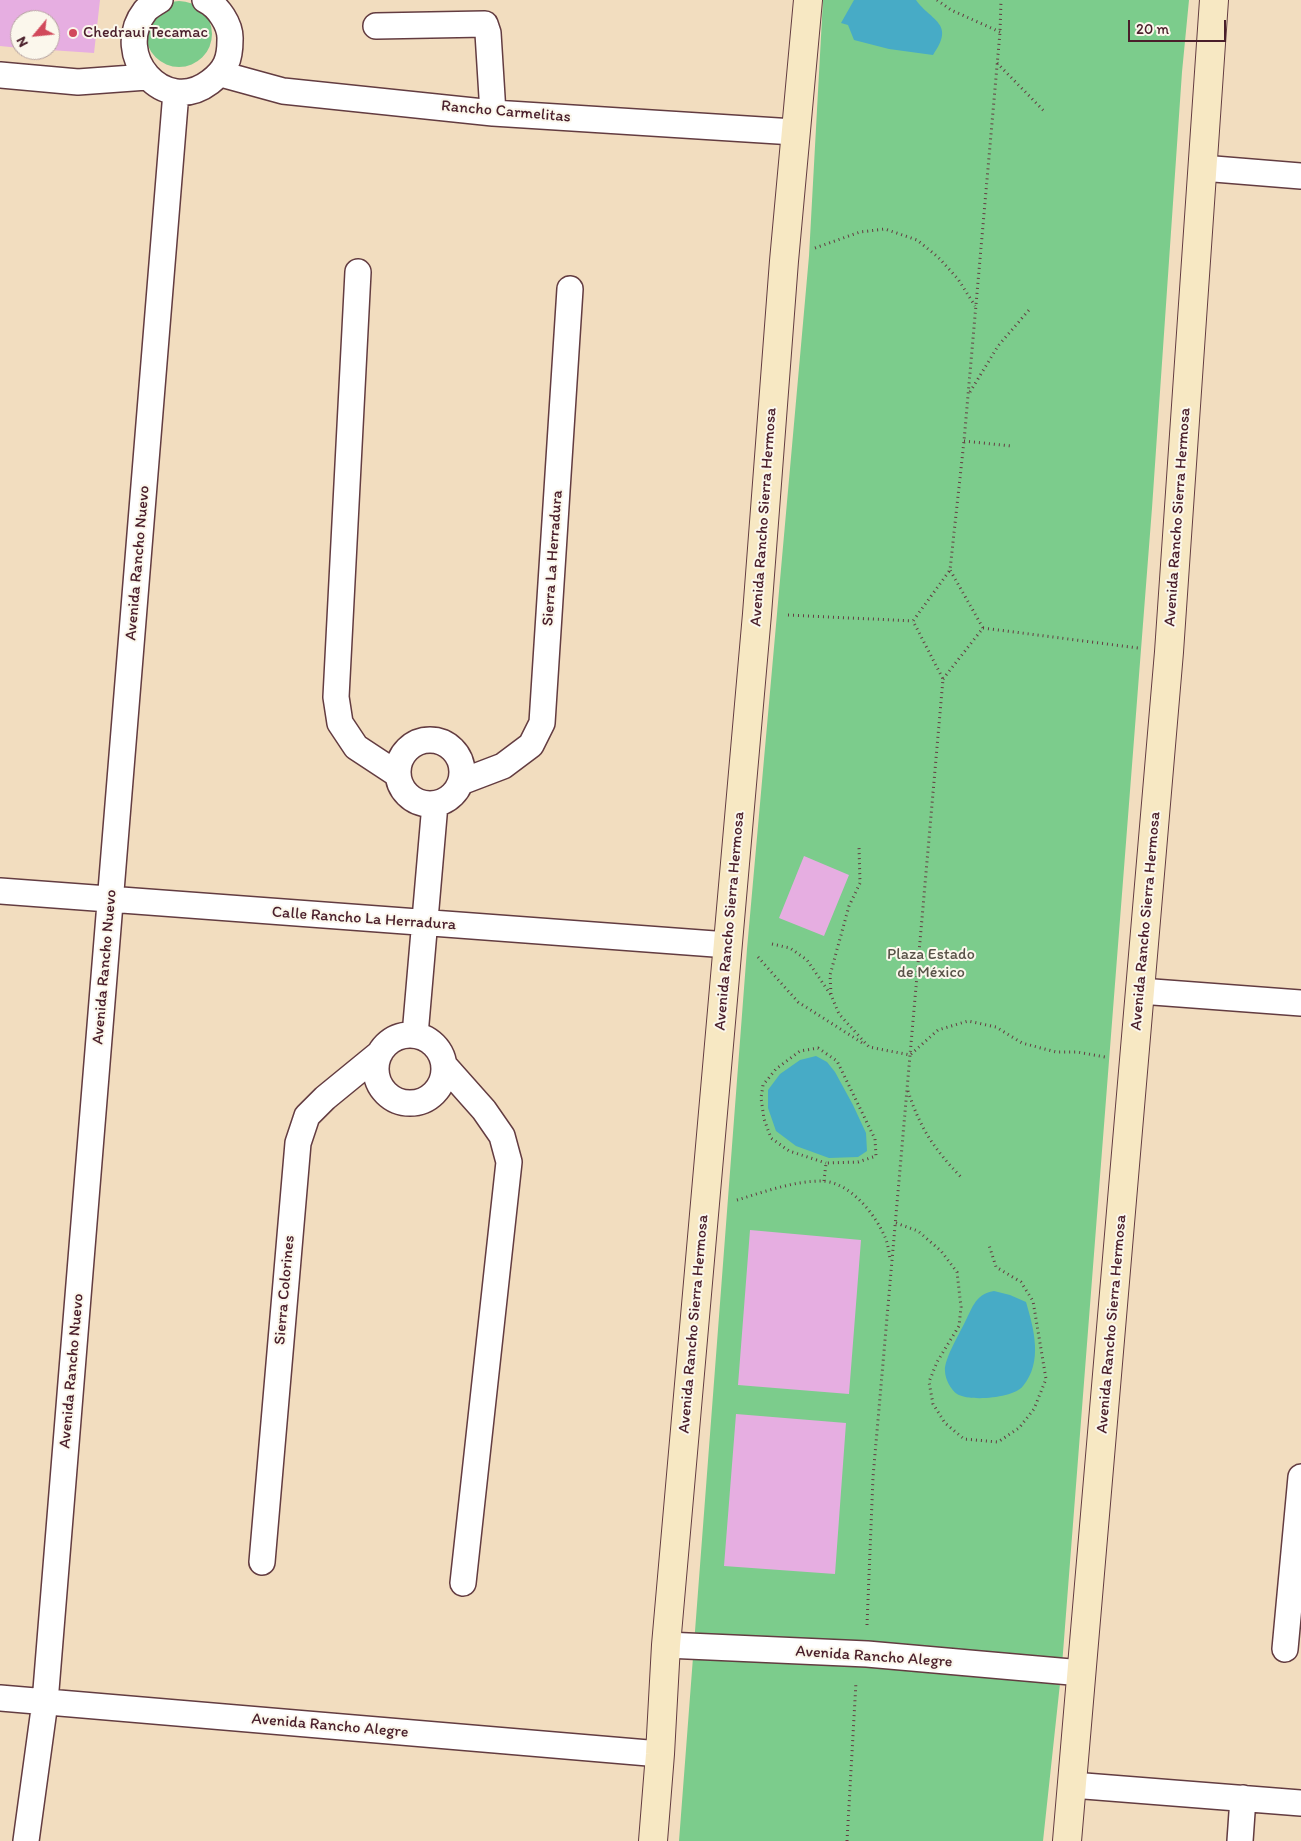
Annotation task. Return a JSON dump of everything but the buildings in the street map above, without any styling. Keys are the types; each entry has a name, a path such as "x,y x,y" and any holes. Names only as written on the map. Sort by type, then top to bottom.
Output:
{"street":[{"path":"160,0 145,10 134,32 135,56 147,77 160,87 176,92 201,89 220,74 230,55 230,35 223,15 205,0"},
{"name":"Avenida Rancho Sierra Hermosa","path":"653,1841 666,1645 757,614 794,132 808,0"},
{"name":"Avenida Rancho Sierra Hermosa","path":"1067,1841 1169,652 1214,0"},
{"path":"376,26 485,24 488,33 493,113"},
{"name":"Rancho Carmelitas","path":"220,74 283,91 493,113 794,132"},
{"path":"0,75 78,82 147,77"},
{"name":"Avenida Rancho Nuevo","path":"26,1841 45,1702 176,92"},
{"path":"1202,168 1301,176"},
{"path":"358,272 336,697 340,723 356,747 398,774"},
{"name":"Sierra La Herradura","path":"435,804 451,796 461,782 503,766 531,745 542,723 570,289"},
{"path":"461,782 461,766 454,751 441,741 426,740 411,745 400,758 398,774 404,790 418,802 435,804 423,924 415,1035 428,1040 439,1051 444,1065 484,1110 502,1136 509,1162 462,1583"},
{"name":"Calle Rancho La Herradura","path":"0,891 423,924 728,945"},
{"path":"1140,991 1301,1003"},
{"name":"Sierra Colorines","path":"262,1562 298,1143 307,1116 325,1098 380,1053 388,1042 401,1036 415,1035"},
{"path":"380,1053 376,1067 378,1081 385,1093 398,1101 411,1104 425,1100 436,1092 443,1079 444,1065"},
{"path":"1285,1648 1301,1477"},
{"name":"Avenida Rancho Alegre","path":"666,1645 867,1654 1082,1673"},
{"name":"Avenida Rancho Alegre","path":"0,1698 660,1754"},
{"path":"1072,1785 1301,1803"},
{"path":"1240,1841 1243,1798"}],"path":[{"path":"937,0 952,10 1000,32"},
{"path":"912,620 950,570 976,307 1000,32 1001,0"},
{"path":"997,63 1044,111"},
{"path":"784,261 836,239 860,232 885,229 917,240 938,257 958,279 976,307"},
{"path":"968,395 998,346 1029,310"},
{"path":"964,441 1011,446"},
{"path":"950,570 983,628"},
{"path":"757,614 912,620"},
{"path":"847,1841 856,1679 867,1654 873,1477 943,679 912,620"},
{"path":"983,628 1169,652"},
{"path":"943,679 983,628"},
{"path":"831,995 830,975 849,906 860,883 858,847"},
{"path":"772,944 790,948 807,960 831,995 839,1014 869,1047"},
{"path":"728,945 752,949 763,964 798,1002 869,1047 910,1055"},
{"path":"910,1055 938,1030 968,1022 996,1027 1022,1043 1056,1052 1077,1052 1134,1061"},
{"path":"818,1048 837,1061 875,1139 876,1156 858,1162 826,1163 789,1151 771,1138 764,1119 761,1098 762,1085 776,1069 800,1051 818,1048"},
{"path":"907,1088 915,1114 926,1135 942,1157 961,1177"},
{"path":"824,1181 826,1163"},
{"path":"705,1206 797,1184 824,1181 858,1197 877,1221 886,1239 891,1265"},
{"path":"896,1223 918,1231 941,1252 957,1272 961,1307 958,1326 937,1362 929,1382 933,1404 945,1423 964,1439 998,1442 1019,1428 1034,1409 1046,1379 1033,1301 1021,1282 996,1267 989,1245"}],"green space":[{"name":"Plaza Estado de México","path":"823,0 1189,0 1182,72 1152,508 1062,1665 1043,1841 679,1841 747,949 809,256"},
{"path":"172,1 186,1 198,6 207,15 212,27 210,47 203,58 186,67 172,67 160,62 151,53 146,41 146,27 151,15 160,6"}],"water":[{"path":"854,0 916,0 939,23 942,29 942,36 933,55 889,49 854,40 848,25 841,23"},
{"path":"816,1056 827,1062 835,1072 866,1133 867,1151 858,1157 829,1158 796,1146 776,1131 768,1108 768,1090 780,1074 800,1060"},
{"path":"994,1291 1026,1302 1034,1334 1035,1356 1033,1367 1023,1386 1011,1393 992,1398 963,1396 957,1394 947,1381 945,1366 974,1304 982,1295"}],"place":[{"name":"Chedraui Tecamac","path":"73,33"}]}
